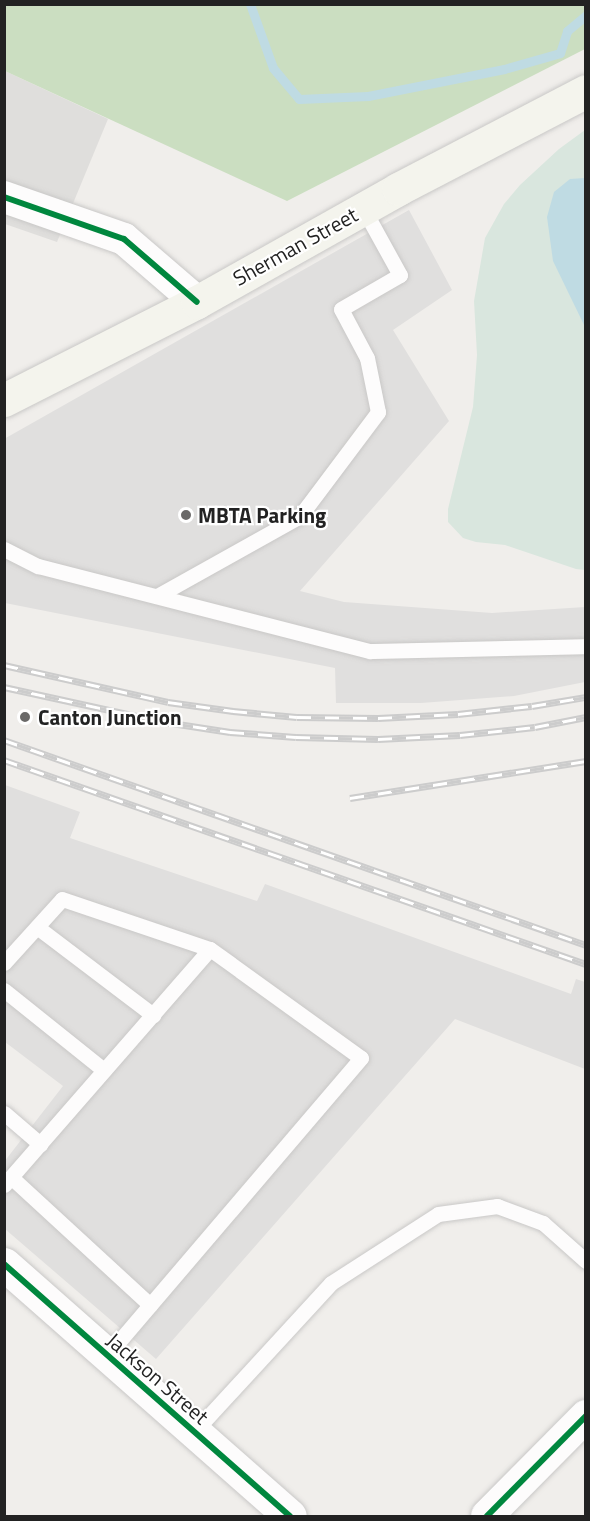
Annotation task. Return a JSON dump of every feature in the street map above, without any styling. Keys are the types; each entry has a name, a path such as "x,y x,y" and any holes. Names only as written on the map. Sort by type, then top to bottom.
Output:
{"main road":[{"name":"Sherman Street","path":"4,400 197,302 363,208 585,91"}],"street":[{"path":"4,197 124,239 197,302"},
{"name":"Jackson Street","path":"4,1264 290,1516"},
{"path":"487,1516 585,1416"}],"lane":[{"path":"157,596 300,516 378,412 367,358 341,309 400,274 363,208"},
{"path":"4,549 38,566 370,651 585,646"},
{"path":"4,963 62,899 210,949 361,1058 107,1355"},
{"path":"37,927 153,1015"},
{"path":"150,1305 8,1181 210,949"},
{"path":"4,990 104,1070"},
{"path":"4,1113 40,1144"},
{"path":"194,1432 331,1283 438,1214 497,1206 543,1223 585,1261"}],"shaded area":[{"path":"5,71 108,119 57,242 5,224"},
{"path":"585,130 585,570 505,545 476,542 463,538 448,522 448,509 473,407 477,355 474,301 485,238 504,204 520,185 559,149"},
{"name":"MBTA Parking","path":"409,210 452,290 393,330 449,421 300,591 344,602 492,613 585,607 585,682 514,696 421,703 336,703 335,668 5,603 4,439"},
{"path":"5,785 80,812 70,838 257,901 265,884 571,994 576,979 585,982 585,1069 455,1019 156,1359 5,1229 4,1162 63,1086 5,1042"}],"green space":[{"path":"5,4 585,5 585,49 287,201 5,71"}],"water":[{"path":"586,178 585,327 553,261 547,217 554,192 570,179"}],"waterway":[{"path":"250,4 273,68 299,99 368,96 504,69 560,53 567,31 586,15"}],"railway":[{"path":"4,665 168,702 297,717 378,718 458,714 532,706 586,697"},
{"path":"4,687 165,722 230,732 296,737 378,739 460,735 535,727 586,717"},
{"path":"4,740 586,945"},
{"path":"4,760 586,964"},
{"path":"350,798 586,761"}],"cycle path":[{"path":"4,197 124,239 197,302"},
{"path":"4,1264 290,1516"},
{"path":"487,1516 586,1416"}],"place":[{"name":"MBTA Parking","path":"186,515"},
{"name":"Canton Junction","path":"25,717"}]}
